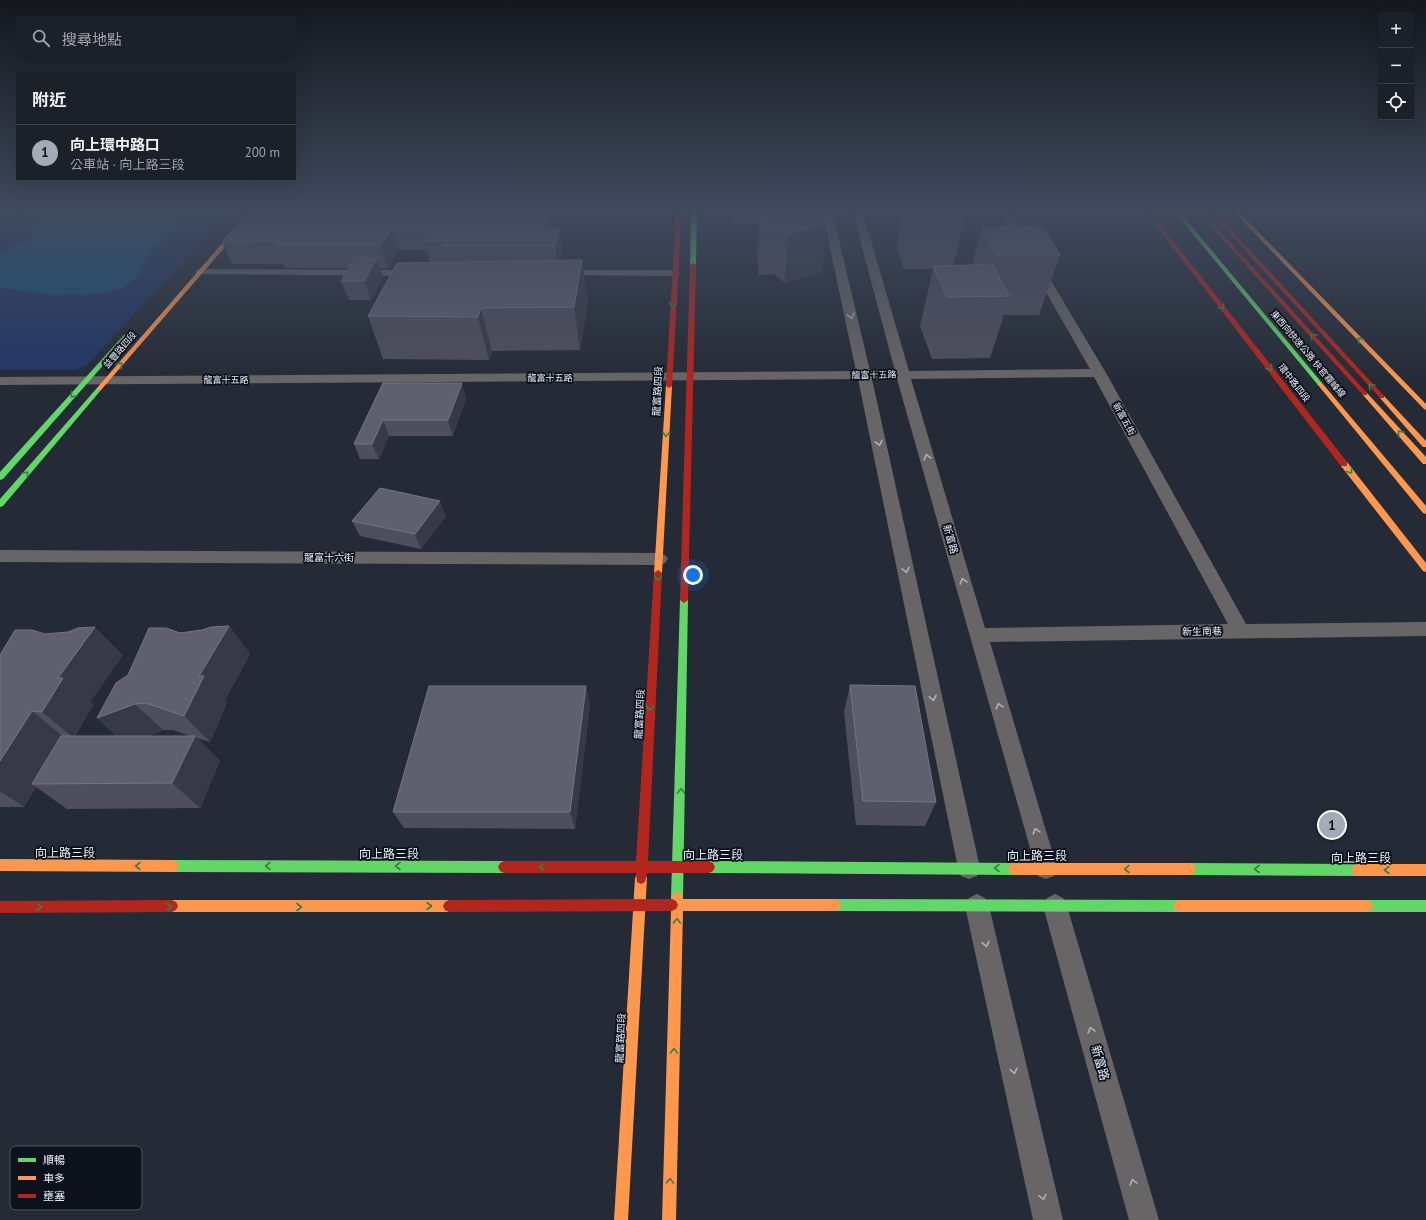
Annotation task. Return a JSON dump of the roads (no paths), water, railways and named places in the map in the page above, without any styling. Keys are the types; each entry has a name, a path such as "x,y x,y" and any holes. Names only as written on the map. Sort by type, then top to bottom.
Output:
{"main road":[{"name":"益豐路四段","path":"0,504 205,267"},
{"name":"龍富路四段","path":"621,1220 675,267"},
{"path":"669,1220 693,267"},
{"name":"環中路四段","path":"1190,267 1426,569"},
{"name":"東西向快速公路 快官霧峰線","path":"1222,267 1426,511"},
{"path":"1228,267 1426,501"},
{"path":"1250,267 1426,462"},
{"path":"1262,267 1426,445"},
{"path":"1289,267 1426,408"},
{"name":"益豐路四段","path":"0,477 132,329"},
{"name":"向上路三段","path":"0,865 679,866 1426,870"},
{"path":"0,907 678,905 1426,906"}],"street":[{"path":"840,267 969,868"},
{"name":"新富路","path":"873,267 1046,868"},
{"name":"新富五街","path":"1037,267 1099,373 1240,630"},
{"path":"201,272 430,273"},
{"path":"549,273 675,273"},
{"name":"龍富十五路","path":"0,381 1099,373"},
{"name":"龍富十六街","path":"0,556 659,559"},
{"name":"新生南巷","path":"979,635 1240,630 1426,629"},
{"path":"977,906 1048,1220"},
{"name":"新富路","path":"1055,906 1144,1220"}],"place":[{"name":"向上環中路口","path":"1332,825"}]}
